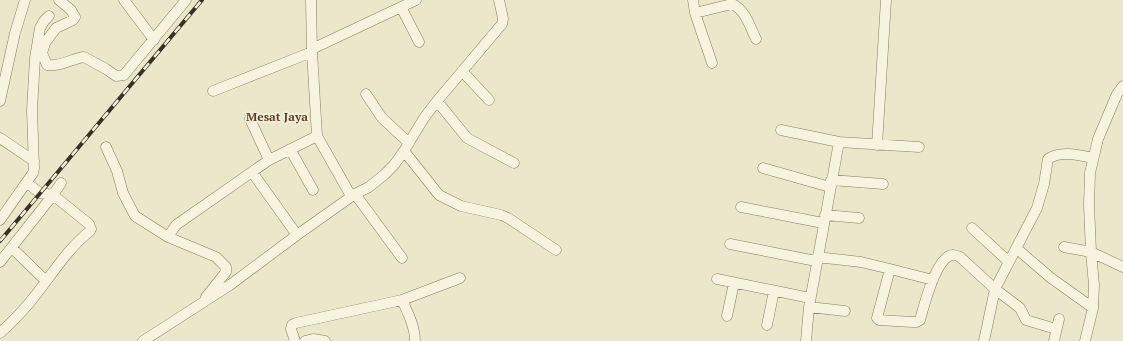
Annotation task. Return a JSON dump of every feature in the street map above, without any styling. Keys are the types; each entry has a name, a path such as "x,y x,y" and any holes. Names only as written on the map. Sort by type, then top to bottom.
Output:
{"street":[{"path":"0,101 15,33 25,0"},
{"path":"49,65 42,53 42,48 56,28 73,20 75,17 71,10 59,0"},
{"path":"124,0 154,40"},
{"path":"35,64 49,65 68,63 84,57 116,76 124,75 186,0"},
{"path":"311,0 312,51 317,136 353,195 402,258"},
{"path":"213,90 312,51 416,0"},
{"path":"143,341 230,285 297,234 353,195 369,187 384,175 394,164 437,101 502,24 503,21 498,0"},
{"path":"693,0 695,13 712,63"},
{"path":"877,144 886,0"},
{"path":"695,13 732,4 737,6 742,11 756,39"},
{"path":"401,7 419,42"},
{"path":"0,220 33,173 32,110 37,39 40,28 49,16"},
{"path":"462,71 489,100"},
{"path":"1085,341 1093,308 1094,285 1090,252 1090,173 1098,139 1121,93"},
{"path":"366,94 382,118 406,147 439,195 461,206 508,218 556,250"},
{"path":"437,101 467,138 514,163"},
{"path":"250,119 269,160"},
{"path":"781,130 839,142 920,147"},
{"path":"171,233 186,218 269,160 317,136"},
{"path":"0,138 34,161"},
{"path":"806,341 817,259 839,142"},
{"path":"106,147 117,171 123,193 135,216 216,257 226,266 226,272 198,306"},
{"path":"290,149 313,190"},
{"path":"984,341 995,289 1037,208 1044,184 1048,160 1059,155 1077,154 1093,158"},
{"path":"763,168 831,183 882,184"},
{"path":"252,172 297,234"},
{"path":"0,333 30,303 66,254 91,229 89,224 53,195 40,193 26,183"},
{"path":"0,262 61,183"},
{"path":"741,207 824,219 859,218"},
{"path":"972,228 1009,262"},
{"path":"730,244 817,259 861,262 933,280"},
{"path":"1064,247 1090,252 1123,267"},
{"path":"12,248 46,281"},
{"path":"1016,248 1051,278 1093,308"},
{"path":"890,269 877,315 879,320 916,322 920,320 936,272 947,257 955,255 1020,308 1026,320 1058,324 1054,341"},
{"path":"295,341 290,329 292,325 296,323 402,300 460,278"},
{"path":"717,279 774,291 810,303 845,311"},
{"path":"727,316 734,283"},
{"path":"767,325 774,291"},
{"path":"402,300 413,326 415,334 414,341"},
{"path":"305,341 313,339 325,341"}],"railway":[{"path":"0,241 202,0"}],"district":[{"name":"Mesat Jaya","path":"277,116"}]}
